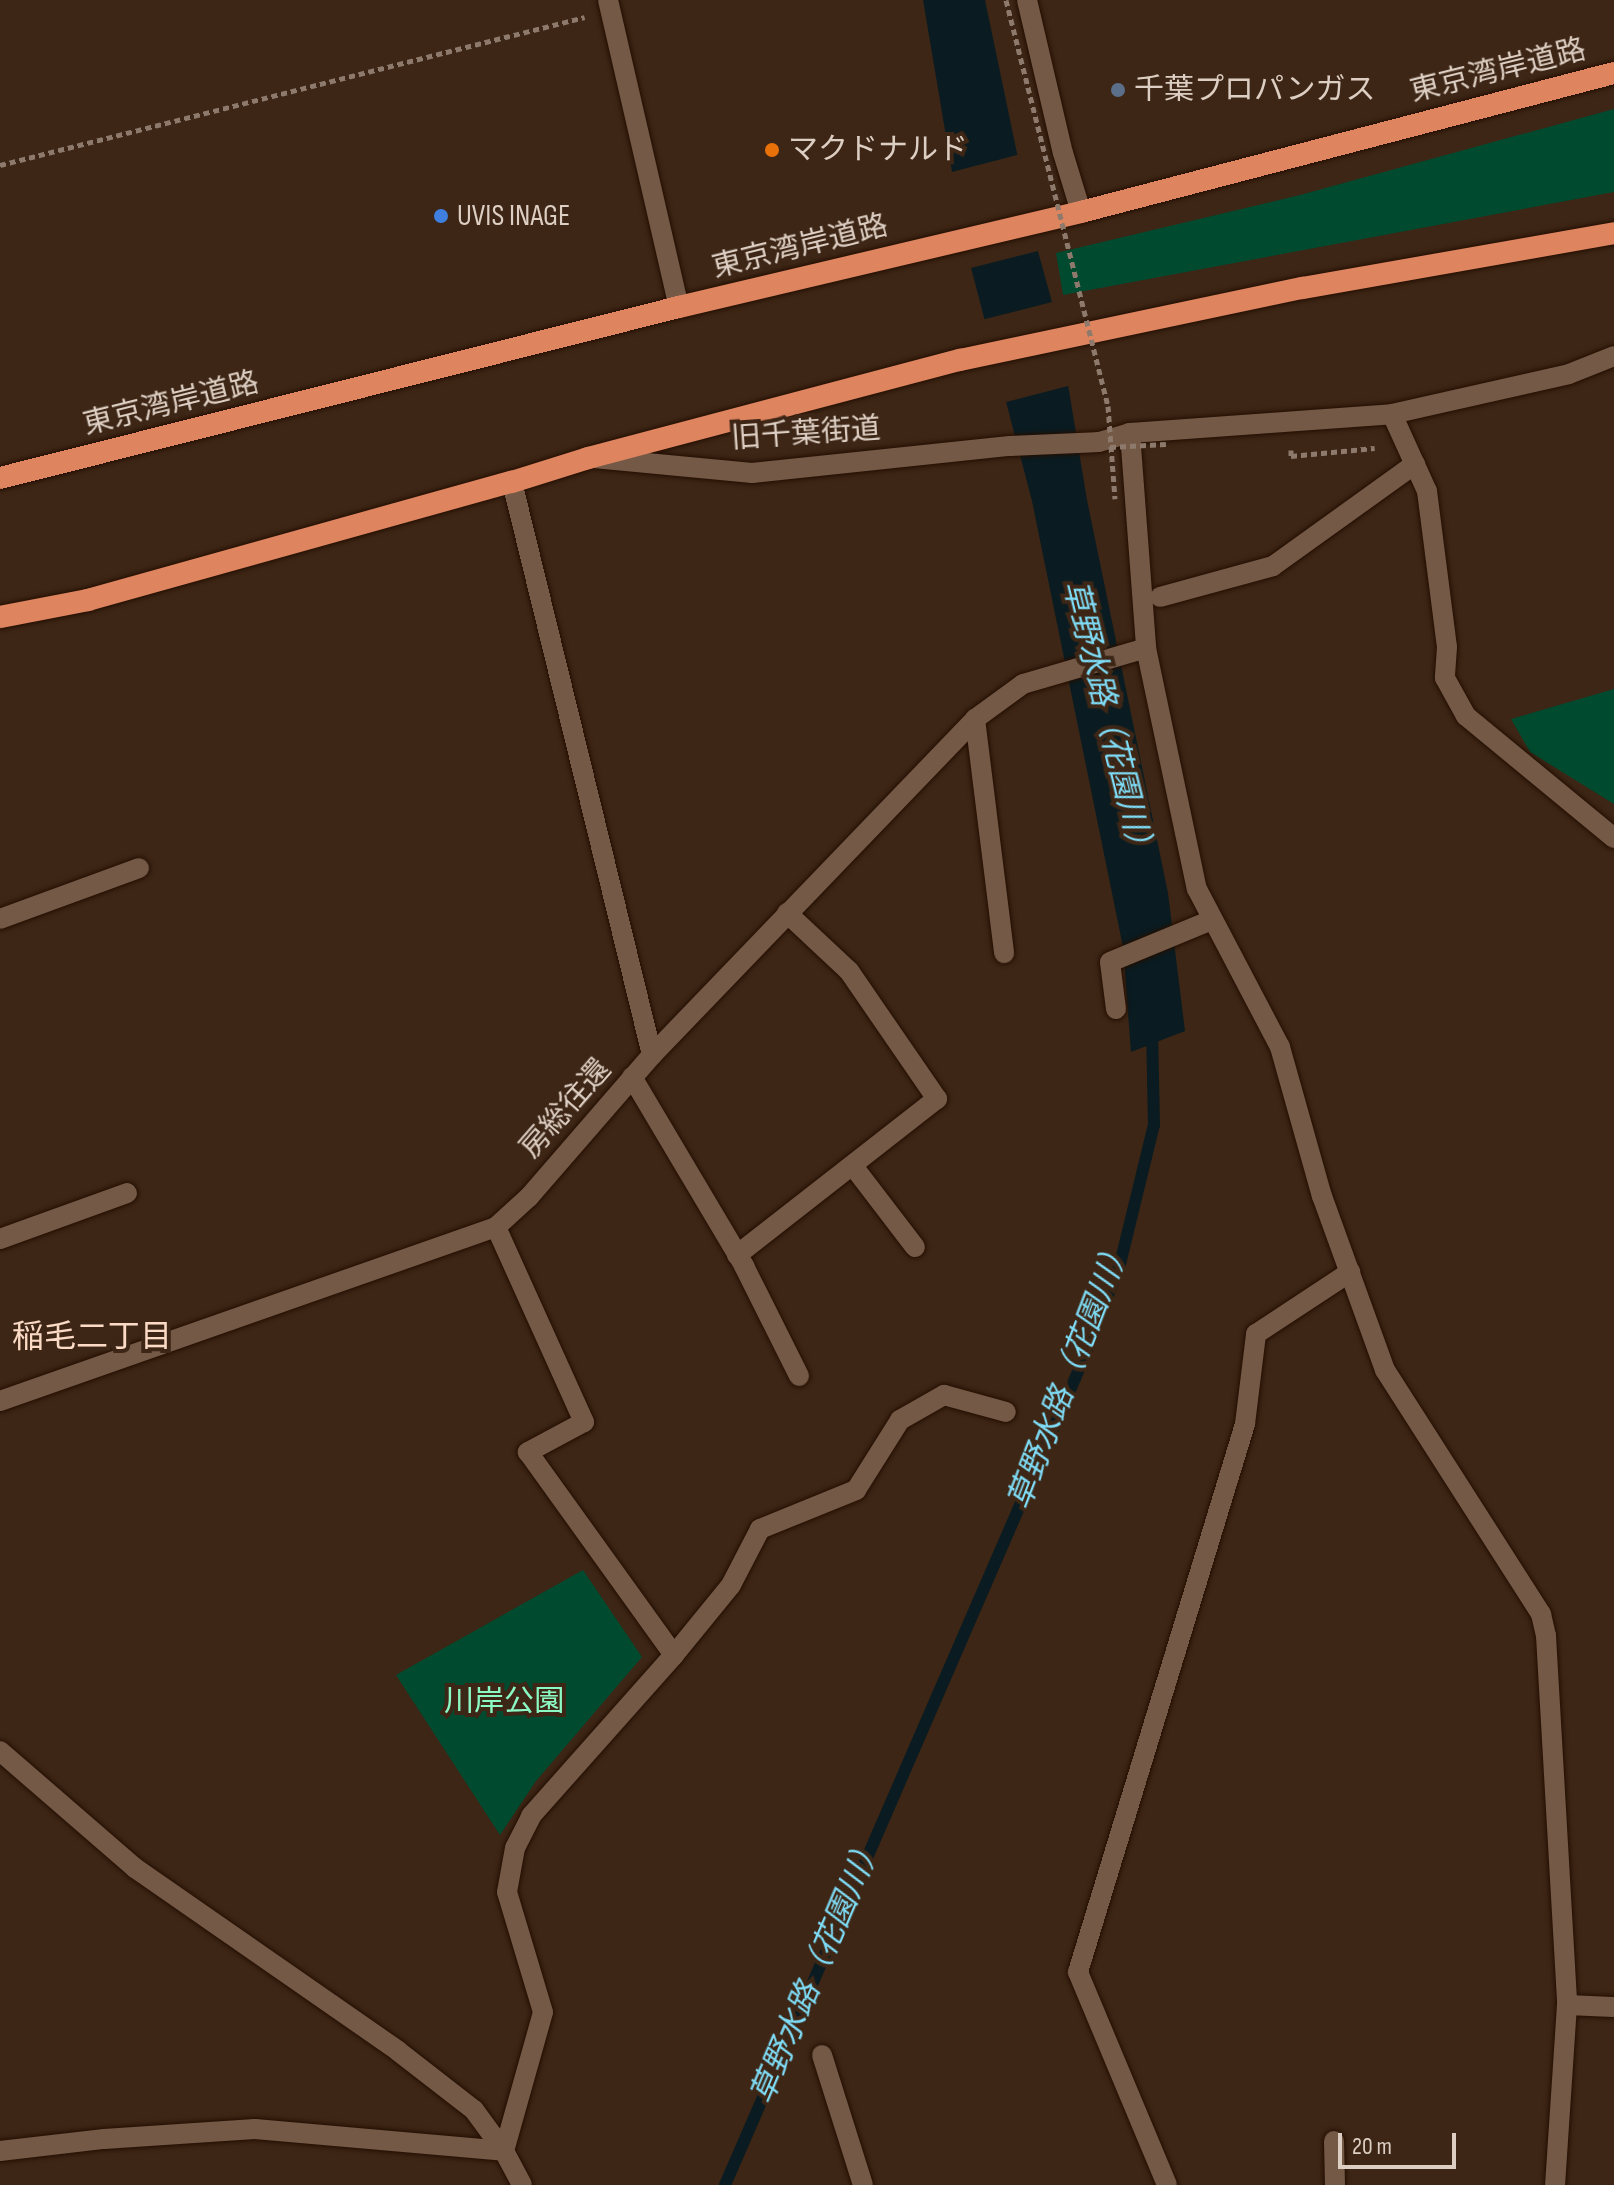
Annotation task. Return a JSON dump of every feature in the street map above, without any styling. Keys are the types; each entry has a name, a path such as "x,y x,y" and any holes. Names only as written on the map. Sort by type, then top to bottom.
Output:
{"highway":[{"name":"東京湾岸道路","path":"0,478 679,307 1081,212 1614,73"},
{"path":"0,617 88,600 588,458 877,381 1303,288 1614,233"}],"street":[{"path":"1027,0 1063,153 1081,212"},
{"path":"609,5 679,307"},
{"path":"1104,444 1130,433 1392,414 1569,374 1614,356"},
{"path":"1392,414 1427,491 1447,647 1445,678 1466,716 1614,838"},
{"path":"1130,433 1146,648 1197,889 1280,1047 1322,1196 1385,1370 1541,1614 1546,1636 1567,2005 1555,2185"},
{"name":"旧千葉街道","path":"588,458 752,473 934,453 1104,444"},
{"path":"1160,597 1273,566 1415,464"},
{"path":"512,482 652,1055"},
{"name":"房総往還","path":"0,1401 496,1227 529,1197 652,1055 975,719 1023,684 1146,648"},
{"path":"975,719 1004,953"},
{"path":"0,919 139,868"},
{"path":"737,1255 937,1099 849,971 787,913"},
{"path":"1116,1009 1110,962 1212,920"},
{"path":"632,1077 737,1255 799,1376"},
{"path":"853,1166 915,1247"},
{"path":"0,1239 127,1193"},
{"path":"496,1227 584,1422 528,1452 674,1655"},
{"path":"1167,2185 1078,1972 1245,1424 1256,1334 1350,1272"},
{"path":"504,2151 543,2012 507,1892 515,1848 531,1816 674,1655 731,1585 760,1529 856,1490 900,1420 944,1395 1006,1412"},
{"path":"0,1751 135,1868 398,2051 474,2110 504,2151 522,2185"},
{"path":"1567,2005 1614,2007"},
{"path":"822,2055 863,2185"},
{"path":"0,2151 255,2129 504,2151"},
{"path":"1334,2141 1335,2185"}],"path":[{"path":"1006,0 1108,406 1104,444 1115,499"},
{"path":"0,165 609,5"},
{"path":"1104,444 1166,444"}],"green space":[{"path":"1614,109 1614,192 1063,295 1056,253 1300,195"},
{"path":"1614,689 1614,804 1530,752 1511,719"},
{"name":"川岸公園","path":"583,1570 642,1657 536,1781 500,1835 396,1675"}],"water":[{"path":"923,0 985,0 1036,244 1058,324 1087,500 1168,893 1185,1031 1131,1052 1123,947 1032,501 963,237"}],"pier":[{"path":"1021,154 1042,250 967,269 948,173"},
{"path":"1056,301 1072,385 1002,403 981,320"}],"waterway":[{"name":"草野水路（花園川）","path":"725,2185 1083,1360 1120,1264 1154,1125 1152,1030"}],"place":[{"name":"千葉プロパンガス","path":"1118,90"},
{"name":"マクドナルド","path":"772,150"},
{"name":"UVIS INAGE","path":"441,216"}],"district":[{"name":"稲毛二丁目","path":"92,1338"}]}
